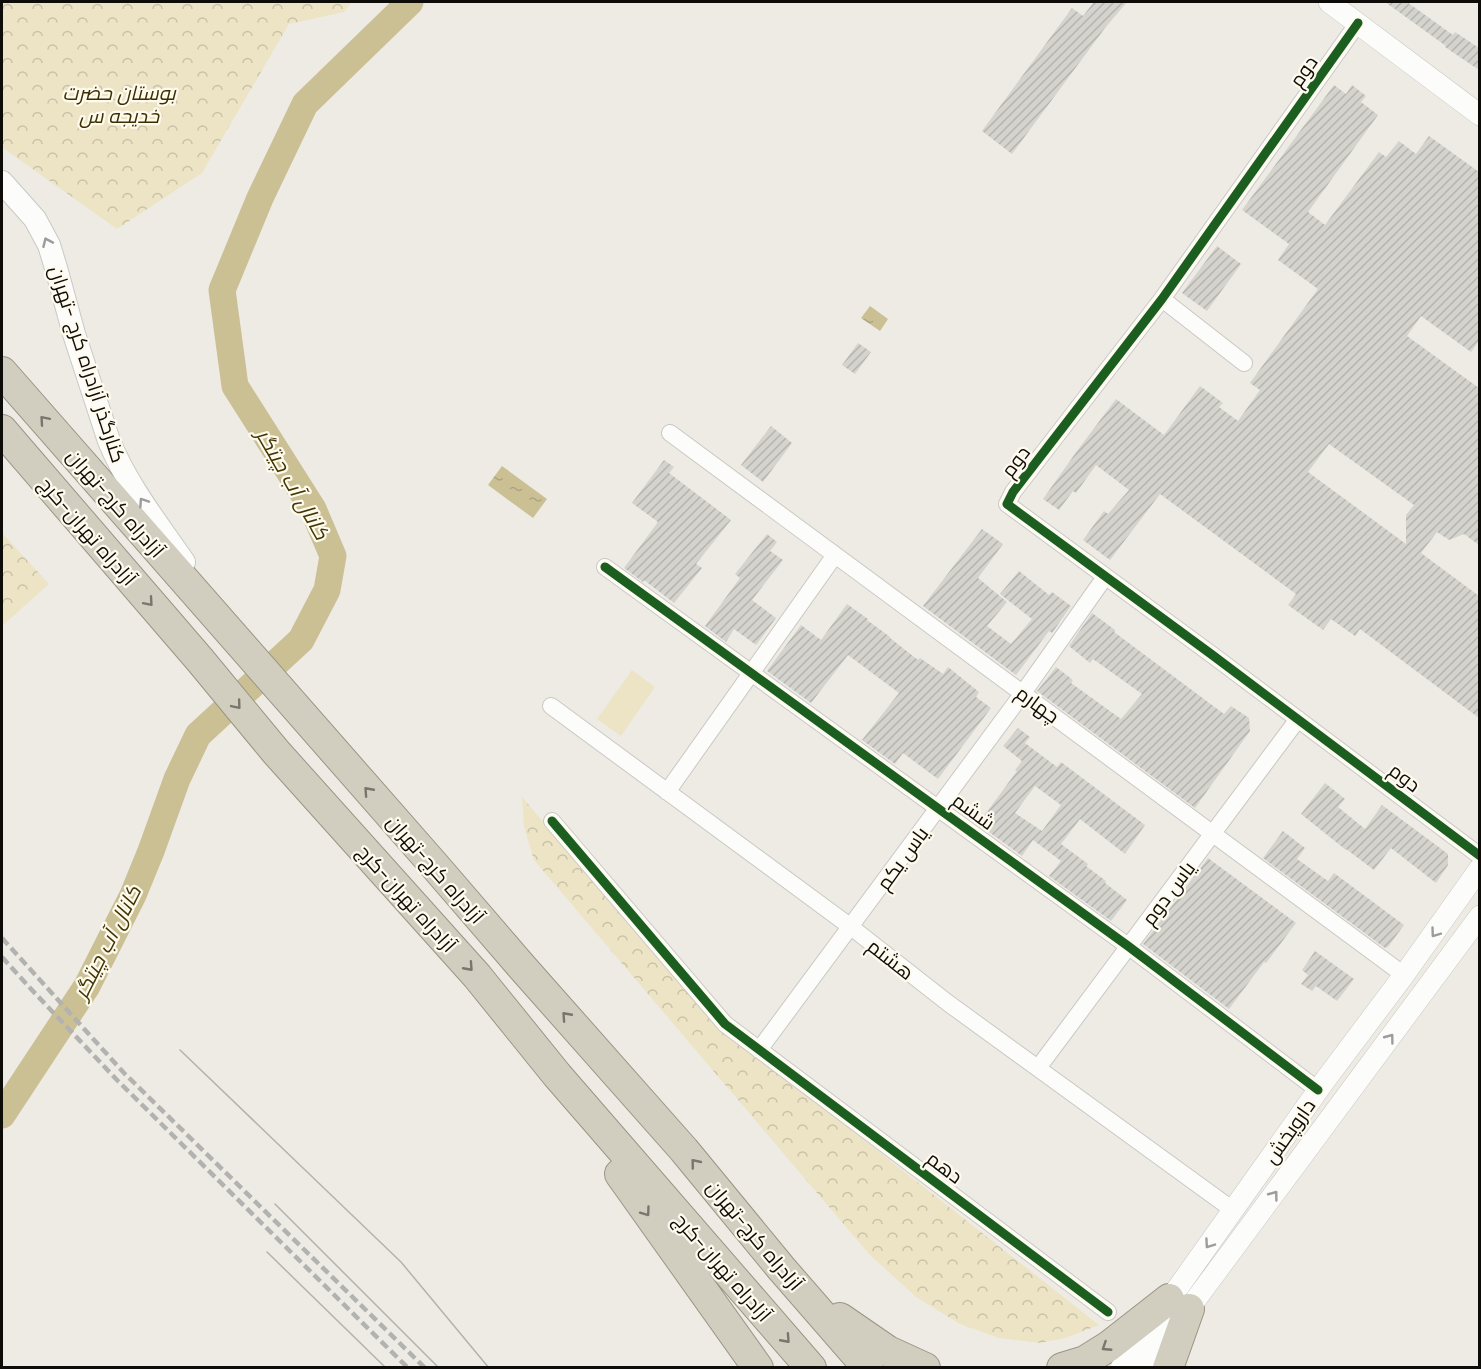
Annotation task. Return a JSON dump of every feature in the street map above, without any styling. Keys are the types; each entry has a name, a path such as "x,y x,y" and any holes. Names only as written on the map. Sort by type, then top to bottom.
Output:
{"highway":[{"name":"آزادراه کرج-تهران","path":"2,372 522,968 684,1150 781,1268 868,1368"},
{"name":"آزادراه تهران-کرج","path":"2,430 276,752 477,976 557,1075 811,1368"},
{"path":"557,1075 603,1149 758,1368"},
{"path":"781,1268 847,1324 888,1351 926,1368"},
{"path":"1062,1368 1085,1360 1179,1304"},
{"path":"1168,1368 1179,1304"}],"main road":[{"name":"کنارگذر آزادراه کرج -تهران","path":"2,182 35,219 48,245 74,334 116,459 125,476 235,638"}],"street":[{"path":"1329,2 1479,115"},
{"name":"دوم","path":"1358,23 1162,299 1006,504 1211,654 1479,856"},
{"path":"1162,299 1244,363"},
{"name":"چهارم","path":"670,433 1404,975"},
{"path":"667,792 835,555"},
{"name":"ششم","path":"605,567 1128,946 1318,1090"},
{"name":"یاس یکم","path":"759,1050 1106,577"},
{"name":"هشتم","path":"551,706 851,927 948,1003 1233,1210"},
{"name":"یاس دوم","path":"1038,1068 1298,719"},
{"name":"دهم","path":"552,821 725,1024 1108,1312"},
{"name":"داروپخش","path":"1145,1368 1233,1210 1318,1090 1455,905 1479,868"},
{"path":"1455,905 1471,907 1476,921"},
{"name":"داروپخش","path":"1121,1368 1179,1304 1476,921"}],"green space":[{"name":"بوستان حضرت خدیجه س","path":"2,2 352,2 344,12 289,24 202,173 117,229 2,148"},
{"path":"2,533 49,584 2,626"},
{"path":"632,670 655,687 621,736 597,719"},
{"path":"522,797 613,903 755,1054 1099,1325 1065,1338 1040,1343 999,1338 960,1324 916,1297 869,1254 534,860 524,827"}],"water":[{"path":"870,306 888,319 880,331 861,318"},
{"path":"502,466 547,499 533,518 488,485"}],"building":[{"path":"1094,2 1127,2 1105,28 1012,154 982,131 1072,8 1083,16"},
{"path":"1385,2 1407,2 1453,35 1455,32 1479,48 1479,70 1445,47"},
{"path":"1334,85 1346,94 1352,85 1366,96 1361,102 1378,115 1308,212 1325,225 1379,152 1386,157 1399,141 1416,154 1429,136 1479,172 1479,341 1471,352 1421,316 1407,336 1479,388 1479,545 1464,534 1449,540 1437,532 1421,553 1479,596 1479,718 1360,629 1355,636 1331,619 1323,630 1288,605 1296,594 1160,494 1110,560 1083,540 1104,511 1108,514 1129,490 1096,465 1076,493 1073,491 1059,510 1043,499 1116,399 1164,435 1200,386 1223,403 1219,407 1238,421 1260,390 1250,383 1318,289 1278,260 1289,244 1242,210","holes":["1329,444 1414,505 1406,515 1406,544 1308,472"]},
{"path":"1217,246 1241,264 1207,311 1182,293"},
{"path":"858,343 871,352 855,374 842,365"},
{"path":"771,426 792,443 763,482 741,465"},
{"path":"664,460 674,467 669,473 731,520 696,564 702,568 674,603 624,568 658,522 632,503"},
{"path":"982,529 1003,544 978,578 1007,602 987,626 1011,644 1032,619 1000,594 1019,571 1049,595 1052,592 1071,606 1052,633 1049,631 1016,675 923,606"},
{"path":"767,534 777,542 770,551 783,560 752,600 776,618 756,645 734,629 726,642 705,626 740,578 735,574"},
{"path":"847,604 918,660 920,658 943,674 948,667 979,692 976,697 991,708 938,779 903,753 895,764 862,740 899,693 848,655 811,703 767,671 801,625 821,640"},
{"path":"1092,613 1224,714 1231,706 1249,718 1250,731 1195,808 1037,691 1056,667 1073,680 1071,683 1121,719 1142,694 1093,659 1090,663 1069,646"},
{"path":"1018,728 1030,737 1025,743 1057,767 1061,762 1145,825 1125,854 1080,819 1061,844 1088,864 1086,866 1127,900 1111,921 1049,876 1061,861 1033,840 1022,856 978,824 1022,761 1003,746","holes":["1035,786 1061,805 1042,831 1015,813"]},
{"path":"1325,783 1345,799 1338,807 1365,829 1382,805 1448,854 1448,865 1436,883 1391,848 1374,870 1301,814"},
{"path":"1283,831 1305,848 1297,859 1328,881 1334,873 1404,925 1388,947 1385,948 1263,858"},
{"path":"1208,858 1296,923 1229,1009 1143,944"},
{"path":"1315,951 1354,979 1337,1001 1316,986 1312,991 1301,984 1308,975 1302,970"}],"waterway":[{"name":"کانال آب چیتگر","path":"2,1115 87,986 133,895 177,779 198,735 301,640 327,590 333,556 313,509 235,386 222,290 260,198 305,104 410,2"}],"tram line":[{"path":"180,1050 401,1262 489,1368"},
{"path":"275,1204 439,1368"},
{"path":"267,1252 386,1368"}],"railway":[{"path":"2,938 124,1073 425,1368"},
{"path":"2,957 117,1080 408,1368"}],"cycle path":[{"path":"1358,23 1162,299 1013,492 1007,504 1480,856"},
{"path":"605,567 1128,946 1318,1090"},
{"path":"552,821 725,1024 1108,1312"}]}
